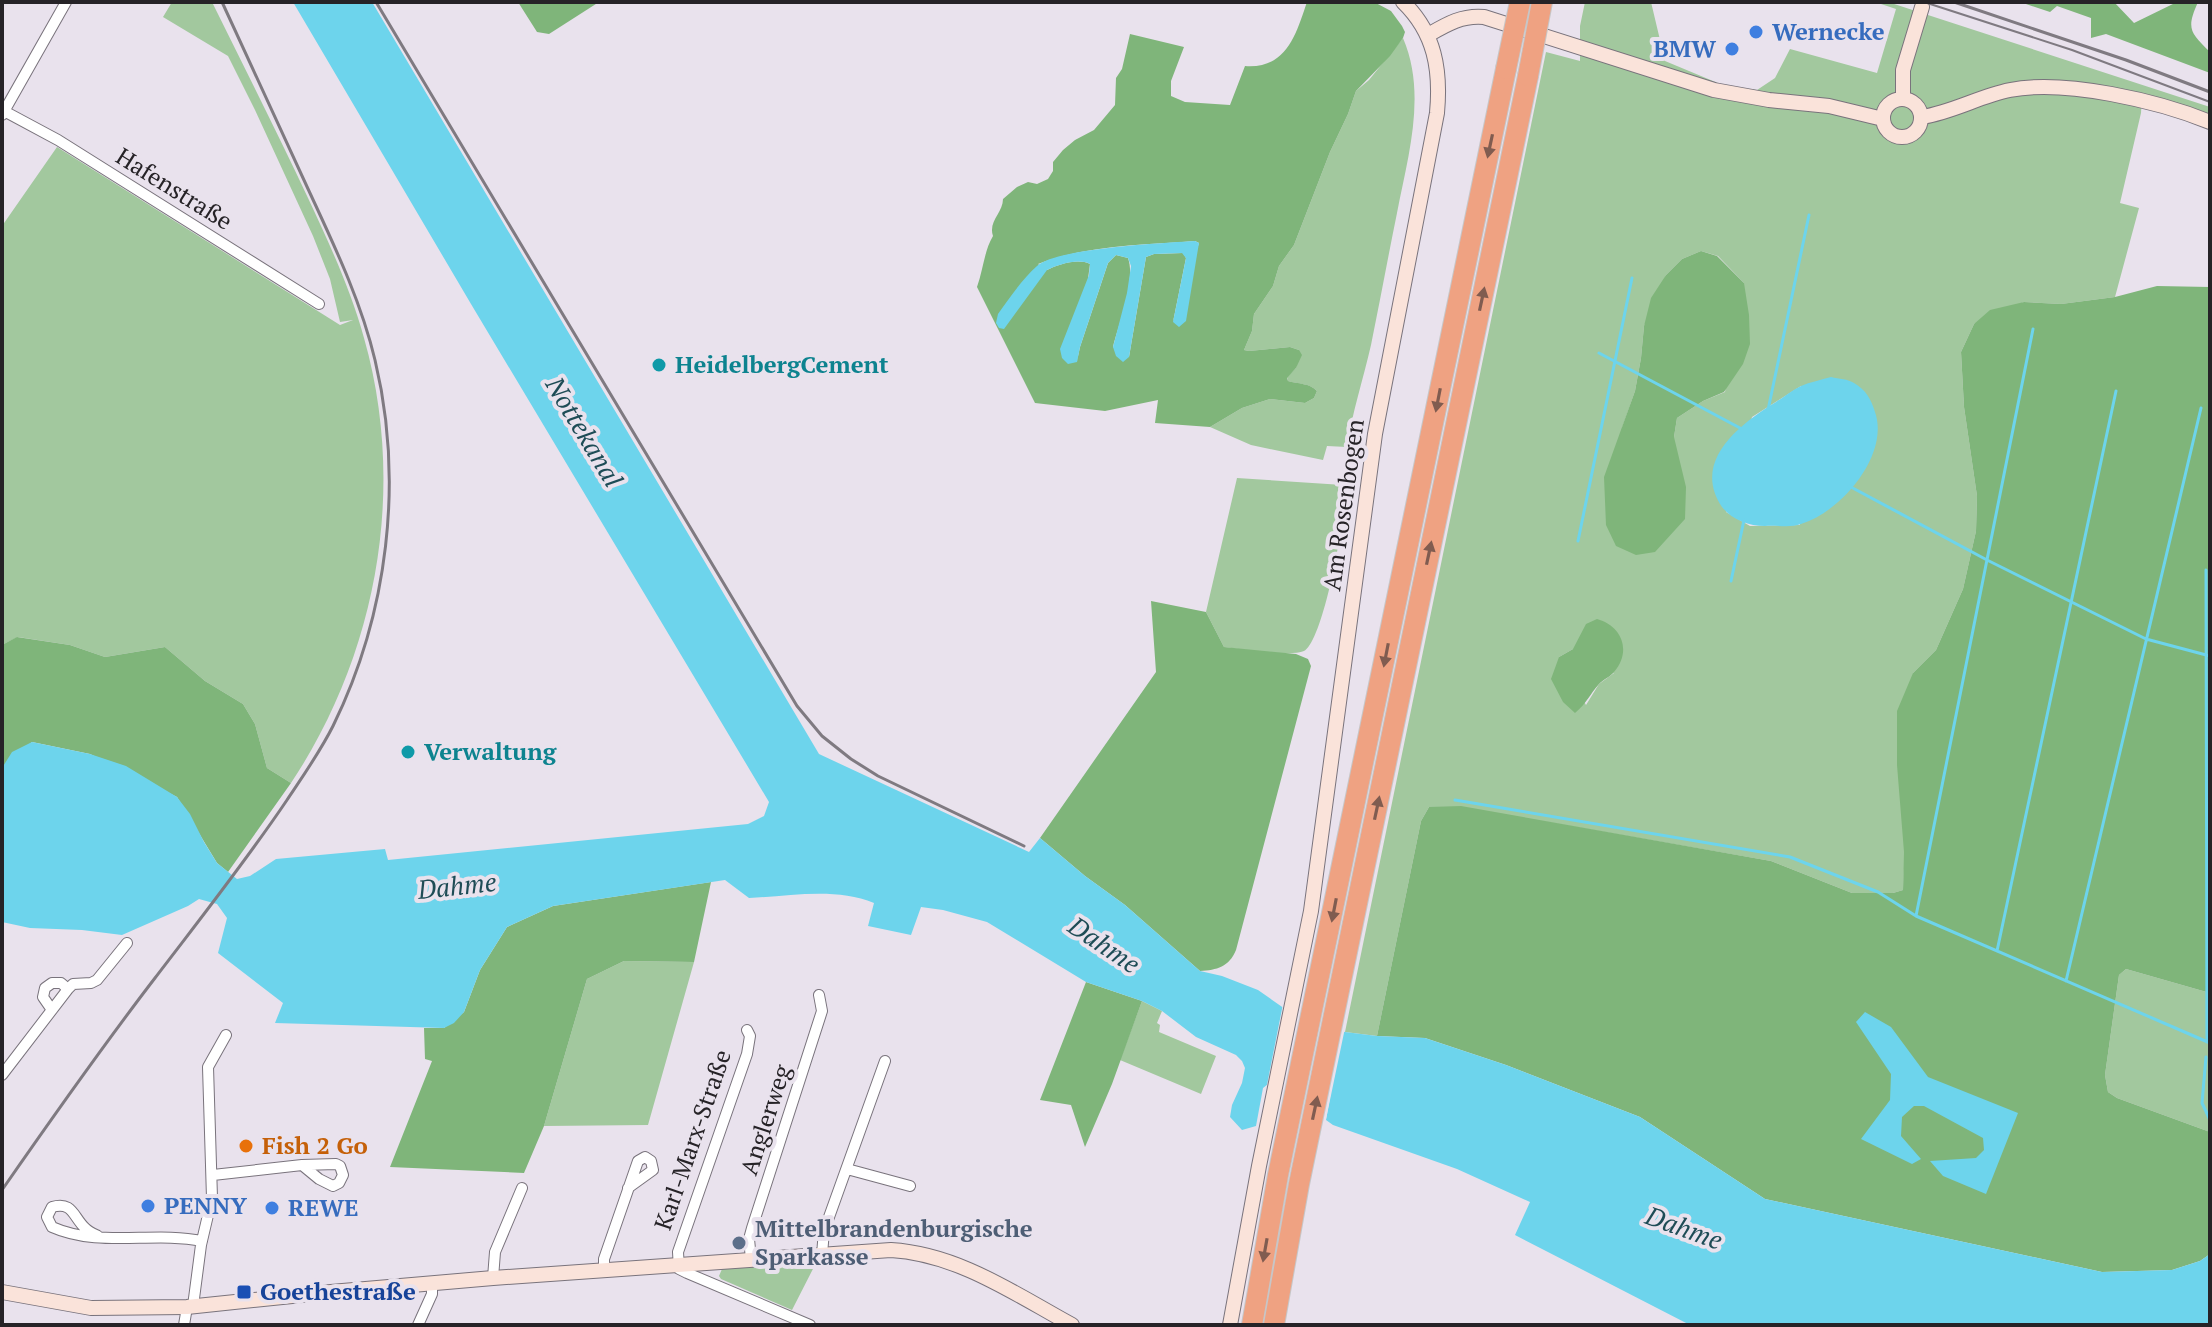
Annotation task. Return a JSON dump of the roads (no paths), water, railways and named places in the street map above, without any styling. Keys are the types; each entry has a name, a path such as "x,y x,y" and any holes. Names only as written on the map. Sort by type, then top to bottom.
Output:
{"highway":[{"path":"1252,1325 1278,1175 1520,2"},
{"path":"1274,1325 1299,1184 1542,2"}],"main road":[{"path":"1403,2 1428,35 1457,20 1471,16 1484,17 1714,90 1759,99 1829,106 1883,119"},
{"path":"1903,99 1903,70 1922,7"},
{"name":"Am Rosenbogen","path":"1230,1325 1311,911 1375,434 1437,113 1438,66 1428,35"},
{"path":"1922,117 2001,92 2047,87 2085,90 2137,100 2210,122"},
{"path":"1903,99 1918,107 1922,117 1916,132 1906,137 1895,136 1886,129 1883,119 1887,107 1903,99"},
{"name":"Karl-Marx-Straße","path":"2,1292 91,1308 190,1306 493,1278 891,1250 939,1258 980,1275 1072,1325"}],"street":[{"path":"3,112 66,2"},
{"name":"Hafenstraße","path":"3,112 66,145 319,304"},
{"path":"2,1075 68,989 73,984 97,980 127,943"},
{"path":"52,1010 43,997 45,988 52,983 61,983 68,989"},
{"name":"Anglerweg","path":"751,1259 749,1239 822,1011 819,995"},
{"name":"Karl-Marx-Straße","path":"677,1264 678,1252 747,1054 750,1036 747,1030"},
{"path":"184,1325 212,1198 208,1067 226,1035"},
{"path":"822,1254 824,1231 885,1061"},
{"path":"213,1175 302,1165"},
{"path":"847,1169 910,1186"},
{"path":"493,1278 495,1252 522,1188"},
{"name":"Karl-Marx-Straße","path":"604,1271 604,1259 628,1188"},
{"path":"98,1236 85,1228 64,1205 52,1207 49,1211 47,1217 52,1227 71,1234 131,1239 184,1237 202,1241"},
{"path":"677,1264 683,1271 810,1325"},
{"path":"418,1325 432,1294 432,1284"}],"water":[{"path":"293,2 372,2 819,754 1029,852 1040,838 1125,905 1200,971 1258,990 1298,1018 1345,1032 1425,1038 1506,1065 1640,1117 1765,1199 2102,1272 2172,1270 2200,1261 2210,1254 2210,1325 1690,1325 1515,1235 1530,1202 1457,1169 1333,1125 1326,1120 1331,1092 1282,1073 1263,1088 1256,1126 1242,1130 1230,1117 1245,1068 1236,1055 1196,1037 1162,1011 1142,1001 1086,982 987,922 943,910 921,907 911,935 868,926 874,903 859,898 813,894 749,898 725,880 553,906 507,927 480,970 464,1012 444,1028 275,1023 283,1003 218,953 227,918 217,904 199,899 122,935 30,928 2,922 2,768 12,752 32,742 90,754 126,766 177,797 217,863 237,879 250,876 276,859 385,849 388,860 748,824 764,816 769,802"},
{"path":"1199,243 1186,321 1179,327 1173,322 1186,258 1182,253 1146,257 1129,357 1123,362 1116,356 1113,347 1127,293 1131,266 1128,258 1116,255 1108,263 1077,362 1068,364 1062,358 1060,349 1089,275 1090,264 1075,262 1047,270 1004,329 996,323 998,314 1021,283 1037,266 1048,260 1087,251"},
{"path":"1831,377 1858,386 1868,395 1875,412 1878,429 1875,446 1859,480 1832,507 1816,518 1797,525 1753,525 1731,515 1722,507 1714,490 1712,474 1724,446 1748,421 1791,392"},
{"path":"1865,1012 1891,1027 1928,1077 2018,1113 1986,1194 1943,1176 1930,1161 1976,1158 1984,1150 1983,1138 1924,1106 1914,1106 1902,1117 1901,1136 1921,1159 1912,1164 1861,1139 1890,1100 1891,1074 1856,1022"}],"waterway":[{"path":"1768,410 1809,215"},
{"path":"1578,541 1632,278"},
{"path":"1916,916 2033,329"},
{"path":"1599,353 1740,428"},
{"path":"1997,951 2116,391"},
{"path":"2066,981 2201,408"},
{"path":"1849,486 1987,560 2146,639 2210,656"},
{"path":"1731,581 1744,520"},
{"path":"2206,570 2207,1042"},
{"path":"1455,800 1790,857 1878,892 1916,916 2210,1043"},
{"path":"2206,1057 2202,1103 2210,1120"}],"tram line":[{"path":"1924,2 2072,50 2210,102"}],"railway":[{"path":"2,1190 58,1109 255,845 317,755 352,683 378,593 386,546 389,499 384,406 375,360 355,295 222,2"},
{"path":"376,2 797,706 822,736 878,776 1024,846"},
{"path":"1954,2 2210,92"}],"place":[{"name":"Wernecke","path":"1756,32"},
{"name":"BMW","path":"1732,49"},
{"name":"HeidelbergCement","path":"659,365"},
{"name":"Verwaltung","path":"408,752"},
{"name":"Fish 2 Go","path":"246,1146"},
{"name":"PENNY","path":"148,1206"},
{"name":"REWE","path":"272,1208"},
{"name":"Mittelbrandenburgische Sparkasse","path":"739,1243"},
{"name":"Goethestraße","path":"244,1292"}],"water label":[{"name":"Nottekanal","path":"584,432"},
{"name":"Dahme","path":"457,886"},
{"name":"Dahme","path":"1104,945"},
{"name":"Dahme","path":"1684,1228"}]}
